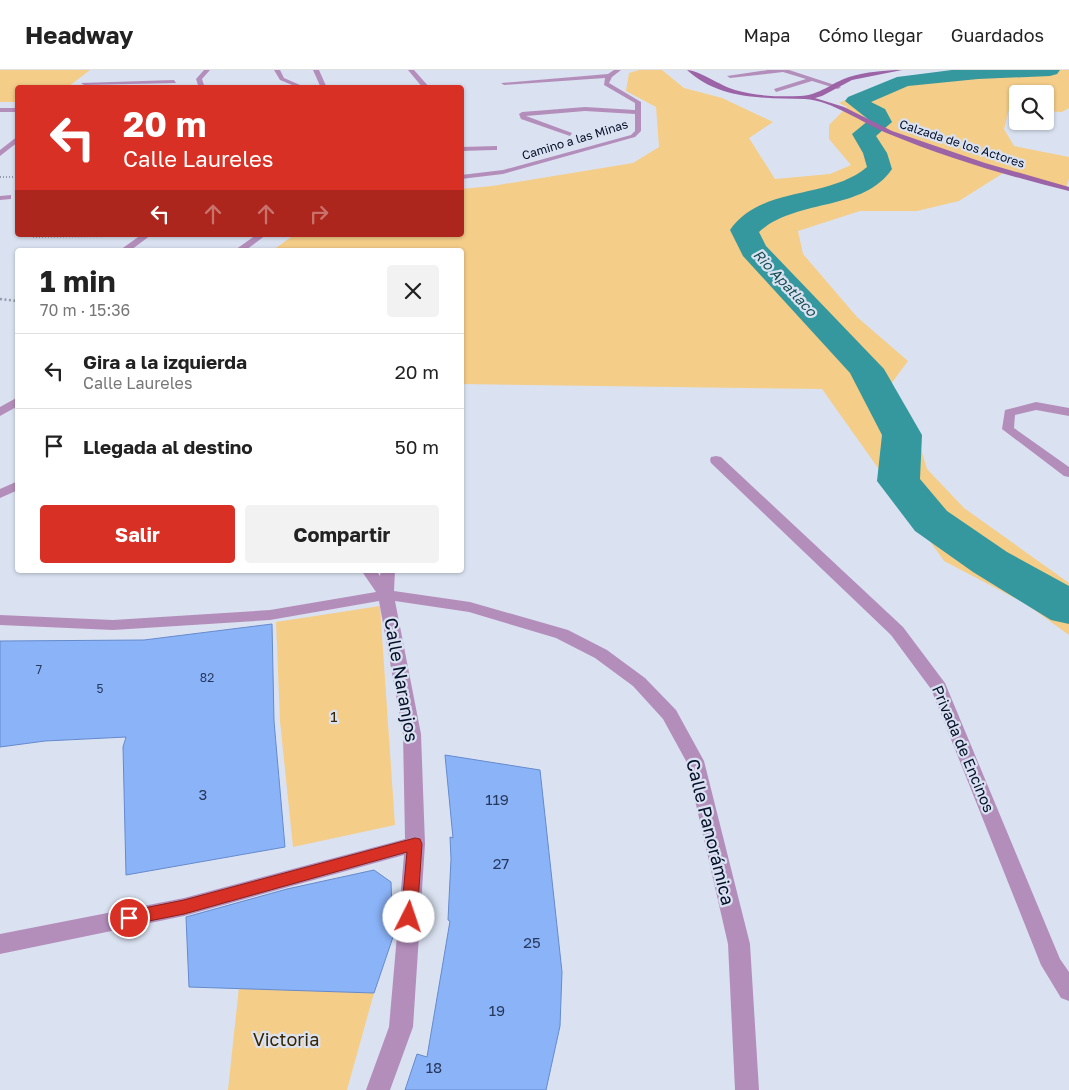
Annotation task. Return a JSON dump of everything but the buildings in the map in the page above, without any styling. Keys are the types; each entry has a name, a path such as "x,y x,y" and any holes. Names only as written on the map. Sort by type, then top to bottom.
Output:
{"main road":[{"path":"690,70 706,81 734,92 762,96 812,97 850,80 899,70"},
{"name":"Calzada de los Actores","path":"812,97 863,117 876,127 982,166 1069,190"}],"street":[{"path":"201,85 199,79 207,70"},
{"path":"277,70 282,79 297,85"},
{"path":"316,70 323,85"},
{"path":"411,70 424,85"},
{"path":"504,83 609,76 618,70"},
{"path":"730,76 783,70 850,80"},
{"path":"799,73 810,80 838,86"},
{"path":"81,85 91,76"},
{"name":"Camino a las Minas","path":"464,177 503,172 633,136 638,131 638,102 606,84 609,76"},
{"path":"776,90 810,80"},
{"path":"84,82 174,82"},
{"path":"570,134 524,119 522,114 584,109 638,112"},
{"path":"0,110 15,110"},
{"path":"0,154 15,141"},
{"path":"464,150 494,148"},
{"path":"128,248 144,237"},
{"path":"243,248 259,237"},
{"path":"0,412 15,402"},
{"path":"1069,412 1036,406 1009,413 1008,429 1069,473"},
{"name":"Privada de Encinos","path":"716,460 897,631 939,687 1052,965 1069,991"},
{"path":"0,494 15,486"},
{"path":"370,573 386,595"},
{"path":"386,595 388,573"},
{"name":"Calle Panorámica","path":"0,620 113,625 162,622 270,615 386,595 470,607 562,634 601,654 640,682 670,715 695,761 738,944 747,1090"},
{"name":"Calle Naranjos","path":"378,1090 401,1027 415,844 412,734 386,595"},
{"path":"0,944 184,907 415,844"}],"path":[{"path":"0,178 15,177"},
{"path":"0,298 15,300"}],"green space":[{"path":"0,70 90,70 71,85 15,85 15,102 0,102"},
{"path":"639,70 662,70 684,88 722,98 773,122 749,138 775,179 830,174 851,165 829,139 829,125 847,107 839,103 866,92 922,78 951,74 1069,70 1069,108 1062,112 1054,112 1054,85 1009,85 1009,109 1004,129 1014,146 1069,157 1069,179 1066,188 1005,172 959,201 917,211 860,211 798,231 803,254 857,317 908,361 891,384 911,416 927,469 964,508 1069,583 1069,635 1026,604 944,561 822,389 464,384 464,248 276,248 291,237 464,237 464,189 492,186 633,163 659,147 656,107 626,91 629,73"},
{"name":"1","path":"380,606 395,825 293,847 280,721 276,622"},
{"name":"Victoria","path":"239,987 374,993 347,1090 228,1090"}],"waterway":[{"name":"Rio Apatlaco","path":"1050,70 978,73 904,81 855,101 877,114 881,122 863,134 875,153 880,169 869,179 856,186 792,204 762,215 744,230 753,250 866,369 902,435 898,481 931,521 990,562 1069,608"}],"route":[{"path":"129,918 184,907 415,844 409,917"}]}
